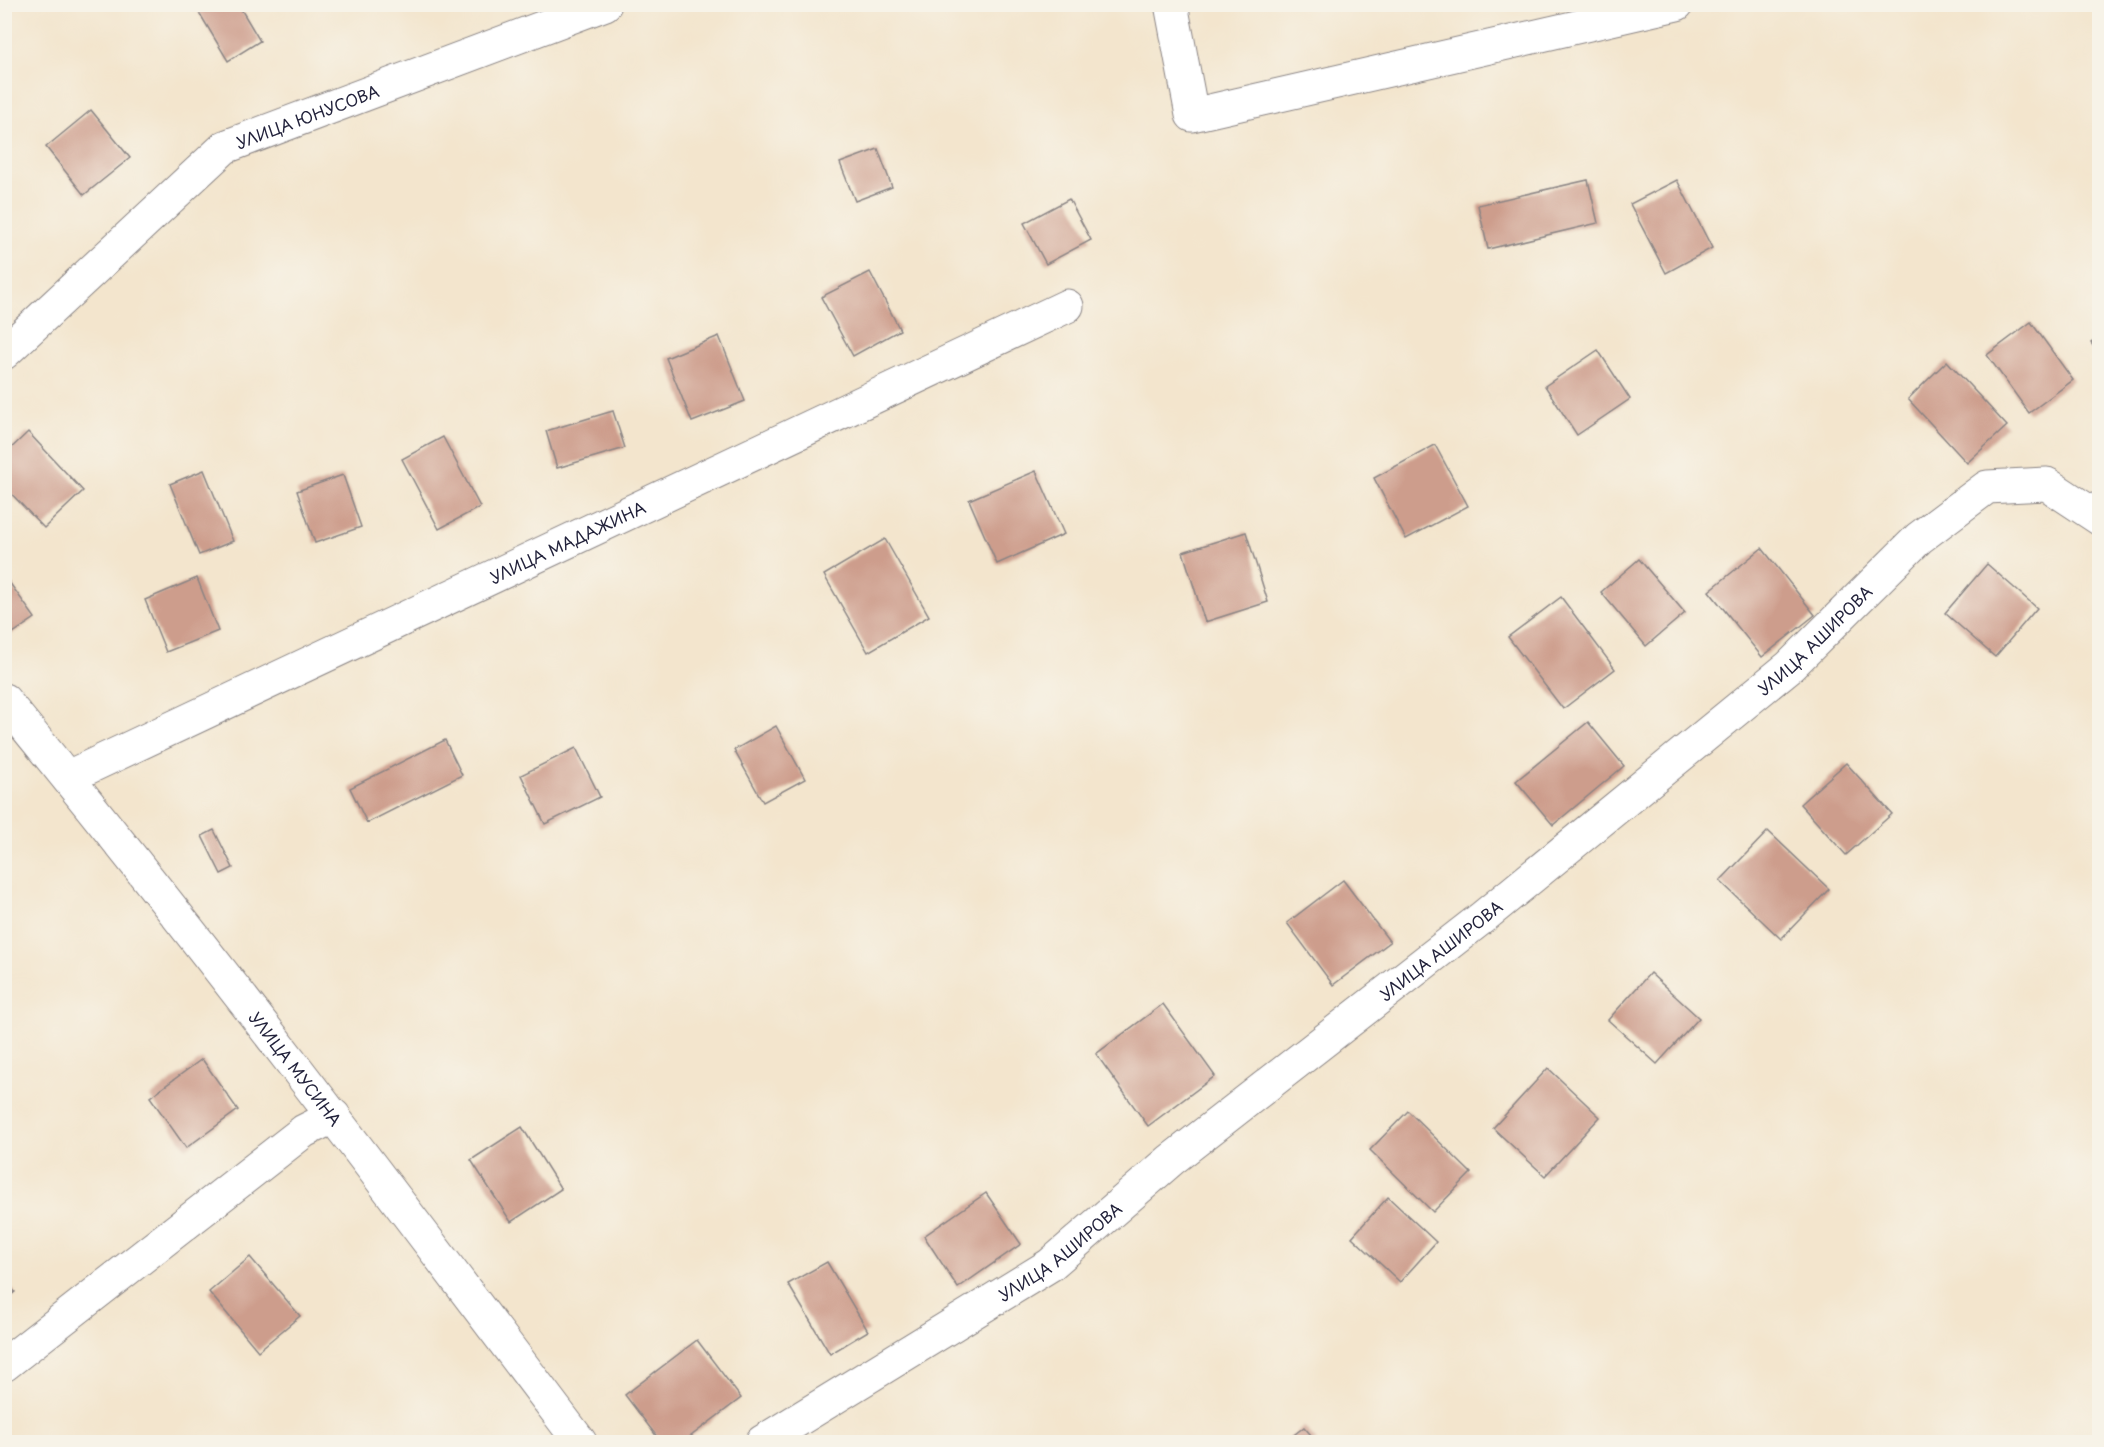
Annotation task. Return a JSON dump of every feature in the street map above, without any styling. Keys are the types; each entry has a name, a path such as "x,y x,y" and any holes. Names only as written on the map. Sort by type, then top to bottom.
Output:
{"street":[{"name":"УЛИЦА ЮНУСОВА","path":"4,353 225,147 605,4"},
{"path":"1171,4 1192,115 1677,4"},
{"name":"УЛИЦА МАДАЖИНА","path":"68,777 1067,306"},
{"name":"УЛИЦА АШИРОВА","path":"762,1443 1050,1264 1170,1160 1483,917 1790,666 1919,538 1987,487 2047,484 2100,519"},
{"name":"УЛИЦА МУСИНА","path":"4,700 68,777 334,1116 580,1443"},
{"path":"4,1365 304,1131 334,1116"}],"building":[{"path":"194,4 238,4 260,41 228,61"},
{"path":"91,110 130,158 84,195 46,147"},
{"path":"878,149 892,187 855,201 840,163"},
{"path":"1588,180 1598,223 1488,249 1478,205"},
{"path":"1677,180 1712,248 1666,273 1630,204"},
{"path":"1069,199 1091,240 1046,264 1024,223"},
{"path":"870,272 900,330 853,356 821,297"},
{"path":"2031,322 2073,380 2029,413 1987,355"},
{"path":"719,336 745,401 692,422 666,358"},
{"path":"2100,337 2100,355 2091,343"},
{"path":"1598,350 1630,399 1577,435 1545,386"},
{"path":"1947,361 2007,426 1967,463 1908,399"},
{"path":"613,411 625,448 557,468 546,431"},
{"path":"28,432 83,491 44,528 4,486 4,455"},
{"path":"443,437 480,507 439,529 402,459"},
{"path":"1435,445 1468,506 1406,539 1374,478"},
{"path":"204,470 233,541 199,555 170,484"},
{"path":"1036,471 1064,534 997,564 969,500"},
{"path":"343,475 361,527 315,543 297,491"},
{"path":"1246,532 1268,602 1205,622 1183,552"},
{"path":"885,539 929,616 868,652 824,575"},
{"path":"1762,548 1815,615 1762,657 1709,591"},
{"path":"1639,559 1685,613 1646,646 1601,592"},
{"path":"1987,564 2037,608 1995,657 1945,613"},
{"path":"4,575 35,618 4,639"},
{"path":"197,578 218,631 166,652 145,600"},
{"path":"1561,597 1615,669 1563,709 1508,637"},
{"path":"1588,722 1624,766 1553,825 1516,781"},
{"path":"776,726 805,779 763,802 734,750"},
{"path":"445,740 462,775 367,823 350,788"},
{"path":"576,748 600,797 545,824 521,775"},
{"path":"1846,763 1892,814 1846,855 1800,804"},
{"path":"214,830 233,868 221,874 202,836"},
{"path":"1768,831 1829,889 1781,939 1720,881"},
{"path":"1343,880 1390,942 1333,985 1287,923"},
{"path":"1650,973 1699,1018 1657,1064 1608,1020"},
{"path":"1163,1004 1215,1076 1148,1126 1096,1054"},
{"path":"202,1059 238,1110 186,1148 150,1097"},
{"path":"1548,1068 1600,1117 1545,1176 1493,1128"},
{"path":"1408,1111 1471,1173 1433,1212 1370,1150"},
{"path":"522,1127 561,1189 511,1222 471,1160"},
{"path":"986,1193 1021,1244 958,1288 924,1236"},
{"path":"1388,1197 1436,1242 1400,1282 1352,1237"},
{"path":"250,1257 300,1316 258,1351 209,1292"},
{"path":"827,1262 868,1331 830,1354 788,1284"},
{"path":"4,1280 15,1292 4,1301"},
{"path":"697,1340 741,1398 683,1442 661,1442 625,1395"},
{"path":"1304,1427 1317,1442 1285,1442"}]}
